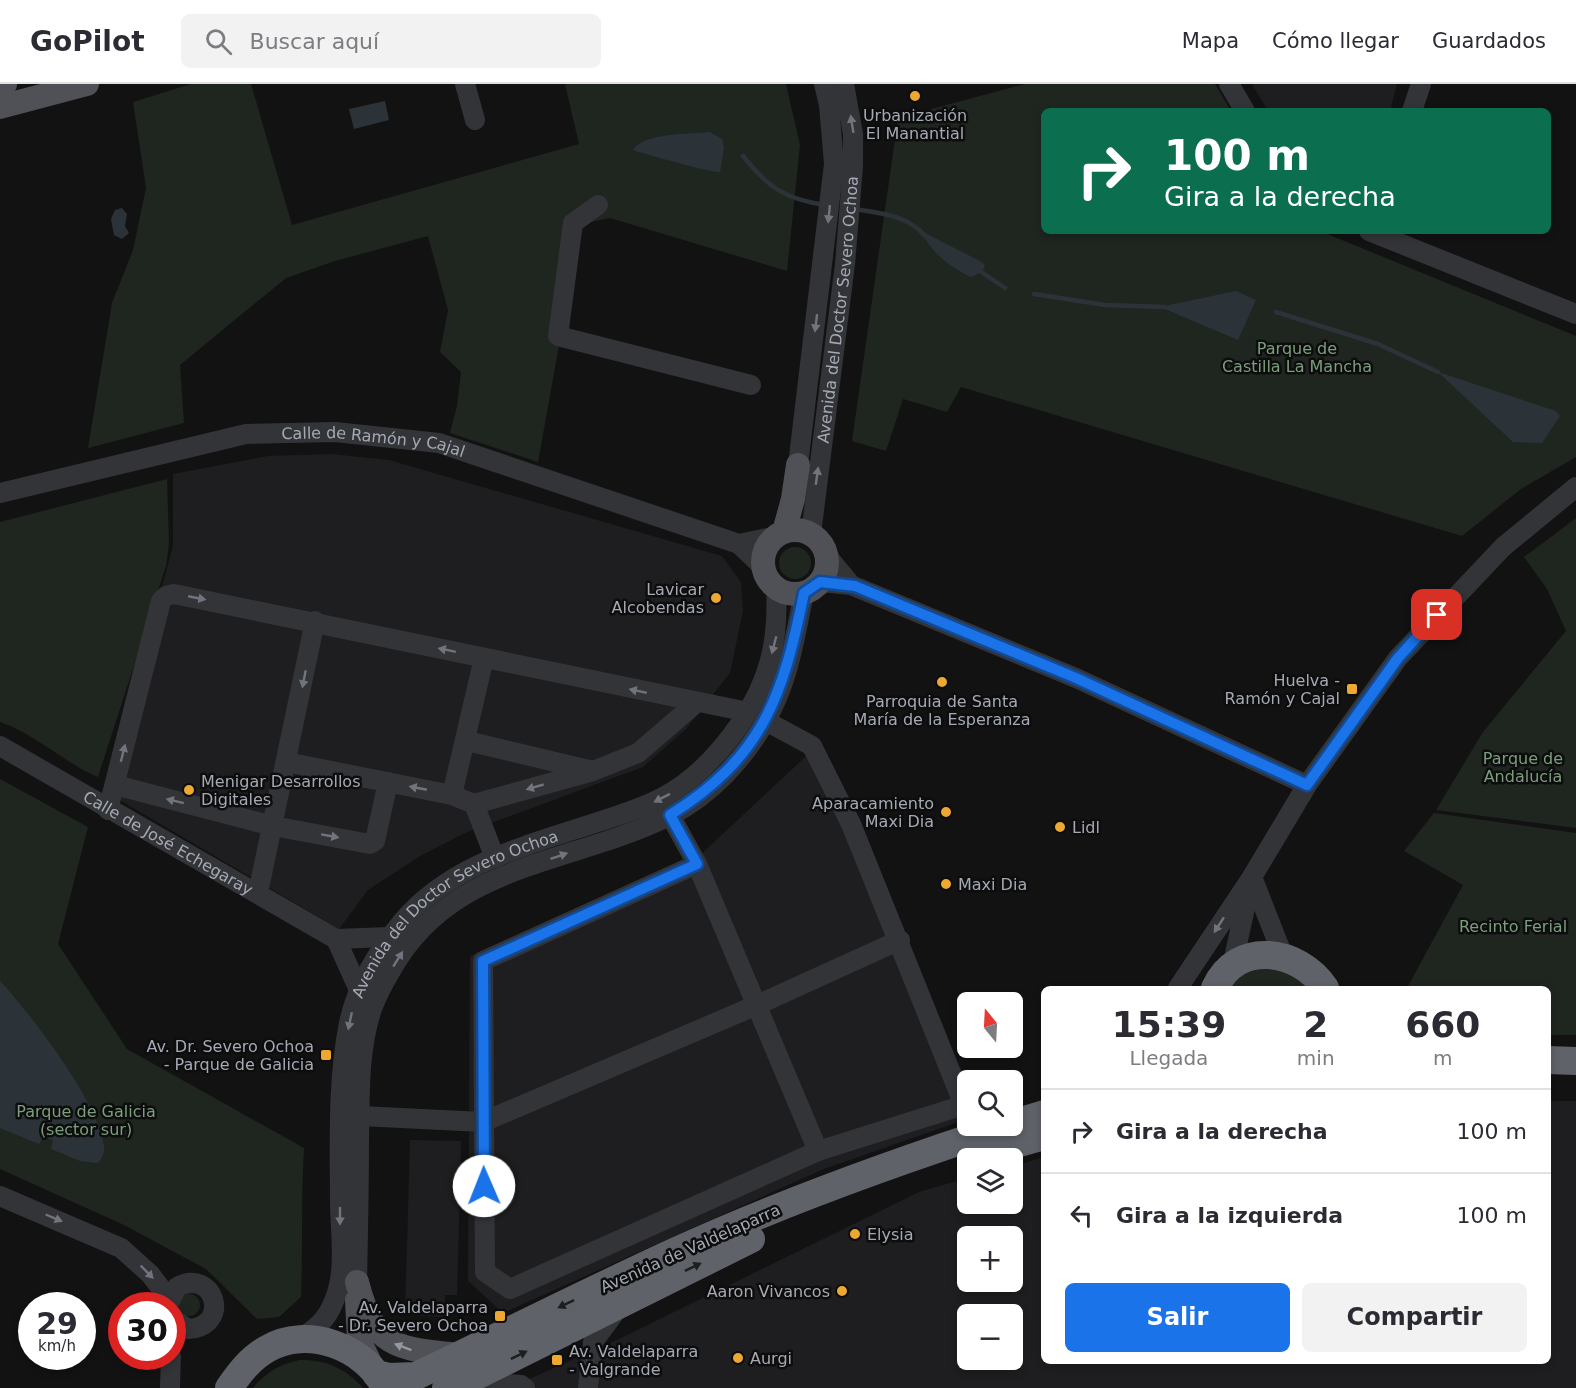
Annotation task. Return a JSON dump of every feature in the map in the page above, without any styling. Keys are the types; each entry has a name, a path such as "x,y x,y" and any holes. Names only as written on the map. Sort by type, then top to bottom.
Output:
{"highway":[{"path":"1223,978 1256,956 1283,956 1301,963 1316,975 1324,986"},
{"path":"1551,1060 1576,1061"},
{"path":"1551,1079 1576,1080"},
{"name":"Avenida de Valdelaparra","path":"1023,1120 1041,1115"},
{"name":"Avenida de Valdelaparra","path":"457,1378 675,1252 816,1192 894,1162 974,1136"},
{"name":"Avenida de Valdelaparra","path":"378,1377 457,1378 621,1304 796,1218 901,1178 1041,1137"},
{"path":"229,1388 245,1365 269,1348 297,1340 325,1341 342,1347 378,1377"}],"main road":[{"path":"0,85 5,84"},
{"path":"0,107 87,84"},
{"name":"Avenida del Doctor Severo Ochoa","path":"780,534 793,499 798,465"},
{"path":"793,530 812,534 819,540 827,556 825,575 812,587 785,592 770,578 766,550 780,534 793,530"},
{"name":"Avenida del Doctor Severo Ochoa","path":"357,1282 359,1340 378,1377"},
{"name":"Avenida del Doctor Severo Ochoa","path":"357,1282 364,1311 377,1330 395,1345 411,1350 457,1378"}],"street":[{"path":"465,84 475,120"},
{"name":"Avenida del Doctor Severo Ochoa","path":"812,534 845,264 844,165 824,84"},
{"name":"Avenida del Doctor Severo Ochoa","path":"798,465 824,265 844,165 854,134 844,84"},
{"path":"1229,84 1243,108"},
{"path":"1413,108 1420,84"},
{"path":"598,205 573,223 558,336 751,385"},
{"path":"1379,234 1576,314"},
{"name":"Calle de Ramón y Cajal","path":"0,493 246,434 335,432 439,443 739,544 770,578"},
{"path":"1179,986 1252,877 1307,785 1398,658 1503,548 1572,489"},
{"path":"739,544 780,534"},
{"path":"827,556 851,585"},
{"name":"Avenida del Doctor Severo Ochoa","path":"297,1340 314,1330 327,1317 340,1284 340,1118 344,1056 358,990 389,937 406,917 438,888 495,858 663,797 715,757 748,712 769,665 777,632 770,578"},
{"path":"812,587 851,585 1076,678 1307,785"},
{"name":"Avenida del Doctor Severo Ochoa","path":"357,1282 361,1062 372,1010 405,949 451,902 487,882 670,815 720,780 738,760 766,721 786,676 812,587"},
{"path":"108,810 162,601 166,596 174,594 315,621 695,704 748,712"},
{"path":"258,893 315,621"},
{"path":"452,795 467,741 484,658"},
{"path":"286,762 452,795 474,804 593,771 638,753 695,704"},
{"path":"697,864 483,961 485,1272 510,1289 818,1151 964,1105 900,940 851,824 812,746 766,721"},
{"path":"467,741 593,771"},
{"name":"Calle de José Echegaray","path":"0,746 336,939"},
{"path":"114,785 273,826 370,844 375,841 388,782"},
{"path":"474,804 495,858"},
{"path":"670,815 697,864 818,1151"},
{"path":"1252,877 1283,956"},
{"path":"1223,978 1252,877"},
{"path":"358,990 336,939 389,937"},
{"path":"360,1116 483,1122 757,1005 900,940"},
{"path":"0,1196 121,1248 150,1274 161,1292"},
{"path":"588,1388 593,1342 621,1304"},
{"path":"170,1388 171,1370"},
{"path":"457,1378 525,1388"}],"shaded area":[{"path":"1252,84 1397,84 1391,108 1266,108"},
{"path":"385,101 389,120 354,129 349,109"},
{"path":"710,132 722,139 724,147 720,172 692,167 633,150 638,144 656,137"},
{"path":"122,208 127,214 125,226 129,233 122,239 114,235 111,219 115,210"},
{"path":"921,231 980,261 985,265 982,272 971,277 956,269 936,253"},
{"path":"1236,291 1256,300 1238,340 1160,307"},
{"path":"1438,372 1556,411 1560,416 1542,443 1513,442"},
{"path":"331,454 389,460 722,556 741,582 743,611 730,673 686,729 643,767 467,832 420,856 368,890 339,929 106,792 173,546 173,474 268,456"},
{"path":"817,746 960,1070 957,1070 957,1122 824,1169 503,1313 468,1281 470,956 699,856"},
{"path":"0,981 45,1036 77,1083 90,1107 104,1146 103,1155 98,1163 80,1161 51,1149 53,1140 43,1137 39,1144 0,1128"},
{"path":"1551,1101 1576,1101 1576,1388 509,1388 619,1339 919,1192 957,1181 957,1214 1023,1214 1023,1163 1041,1158 1041,1364 1551,1364"},
{"path":"410,1140 461,1141 457,1295 445,1295 444,1317 405,1315"}],"green space":[{"path":"191,84 251,84 292,225 579,144 565,84 786,84 800,145 787,271 610,218 581,224 538,462 450,433 457,406 461,372 440,352 448,310 428,236 335,261 286,278 180,365 184,423 88,448 112,303 133,250 146,188 133,102"},
{"name":"Parque de Castilla La Mancha","path":"1025,84 1215,84 1229,108 1041,108 1041,234 1327,234 1576,336 1576,457 1521,489 1462,536 961,387 947,412 903,399 886,451 852,441 898,118"},
{"path":"167,479 169,544 166,566 98,777 26,734 0,722 0,522"},
{"name":"Parque de Andalucía","path":"1576,518 1576,828 1436,810 1483,732 1566,631 1547,589 1524,557"},
{"path":"795,547 806,552 811,563 806,574 795,579 784,574 779,563 784,552"},
{"name":"Parque de Galicia (sector sur)","path":"0,779 88,827 58,944 127,1049 304,1148 301,1297 279,1317 257,1319 206,1269 124,1225 0,1169"},
{"name":"Recinto Ferial","path":"1434,813 1576,833 1576,1035 1551,1035 1551,986 1408,986 1463,885 1404,851"},
{"path":"1263,961 1314,986 1225,986"},
{"path":"186,1295 193,1295 199,1301 199,1309 193,1315 186,1315"},
{"path":"299,1360 318,1361 334,1366 349,1375 363,1388 253,1388 273,1370"}],"waterway":[{"path":"743,156 769,184 778,190 798,199 825,205"},
{"path":"854,209 902,219 925,236"},
{"path":"977,269 1005,288"},
{"path":"1034,294 1105,305 1165,307"},
{"path":"1276,312 1378,344 1438,372"}],"place":[{"name":"Urbanización El Manantial","path":"915,96"},
{"name":"Lavicar Alcobendas","path":"716,598"},
{"name":"Parroquia de Santa María de la Esperanza","path":"942,682"},
{"name":"Huelva - Ramón y Cajal","path":"1352,689"},
{"name":"Menigar Desarrollos Digitales","path":"189,790"},
{"name":"Aparacamiento Maxi Dia","path":"946,812"},
{"name":"Lidl","path":"1060,827"},
{"name":"Maxi Dia","path":"946,884"},
{"name":"Av. Dr. Severo Ochoa - Parque de Galicia","path":"326,1055"},
{"name":"Elysia","path":"855,1234"},
{"name":"Aaron Vivancos","path":"842,1291"},
{"name":"Av. Valdelaparra - Dr. Severo Ochoa","path":"500,1316"},
{"name":"Aurgi","path":"738,1358"},
{"name":"Av. Valdelaparra - Valgrande","path":"557,1360"}],"route":[{"path":"484,1186 483,961 697,864 670,815 720,780 738,760 766,721 786,676 804,593 813,589 820,582 855,586 1076,678 1307,785 1398,658 1437,615"}]}
